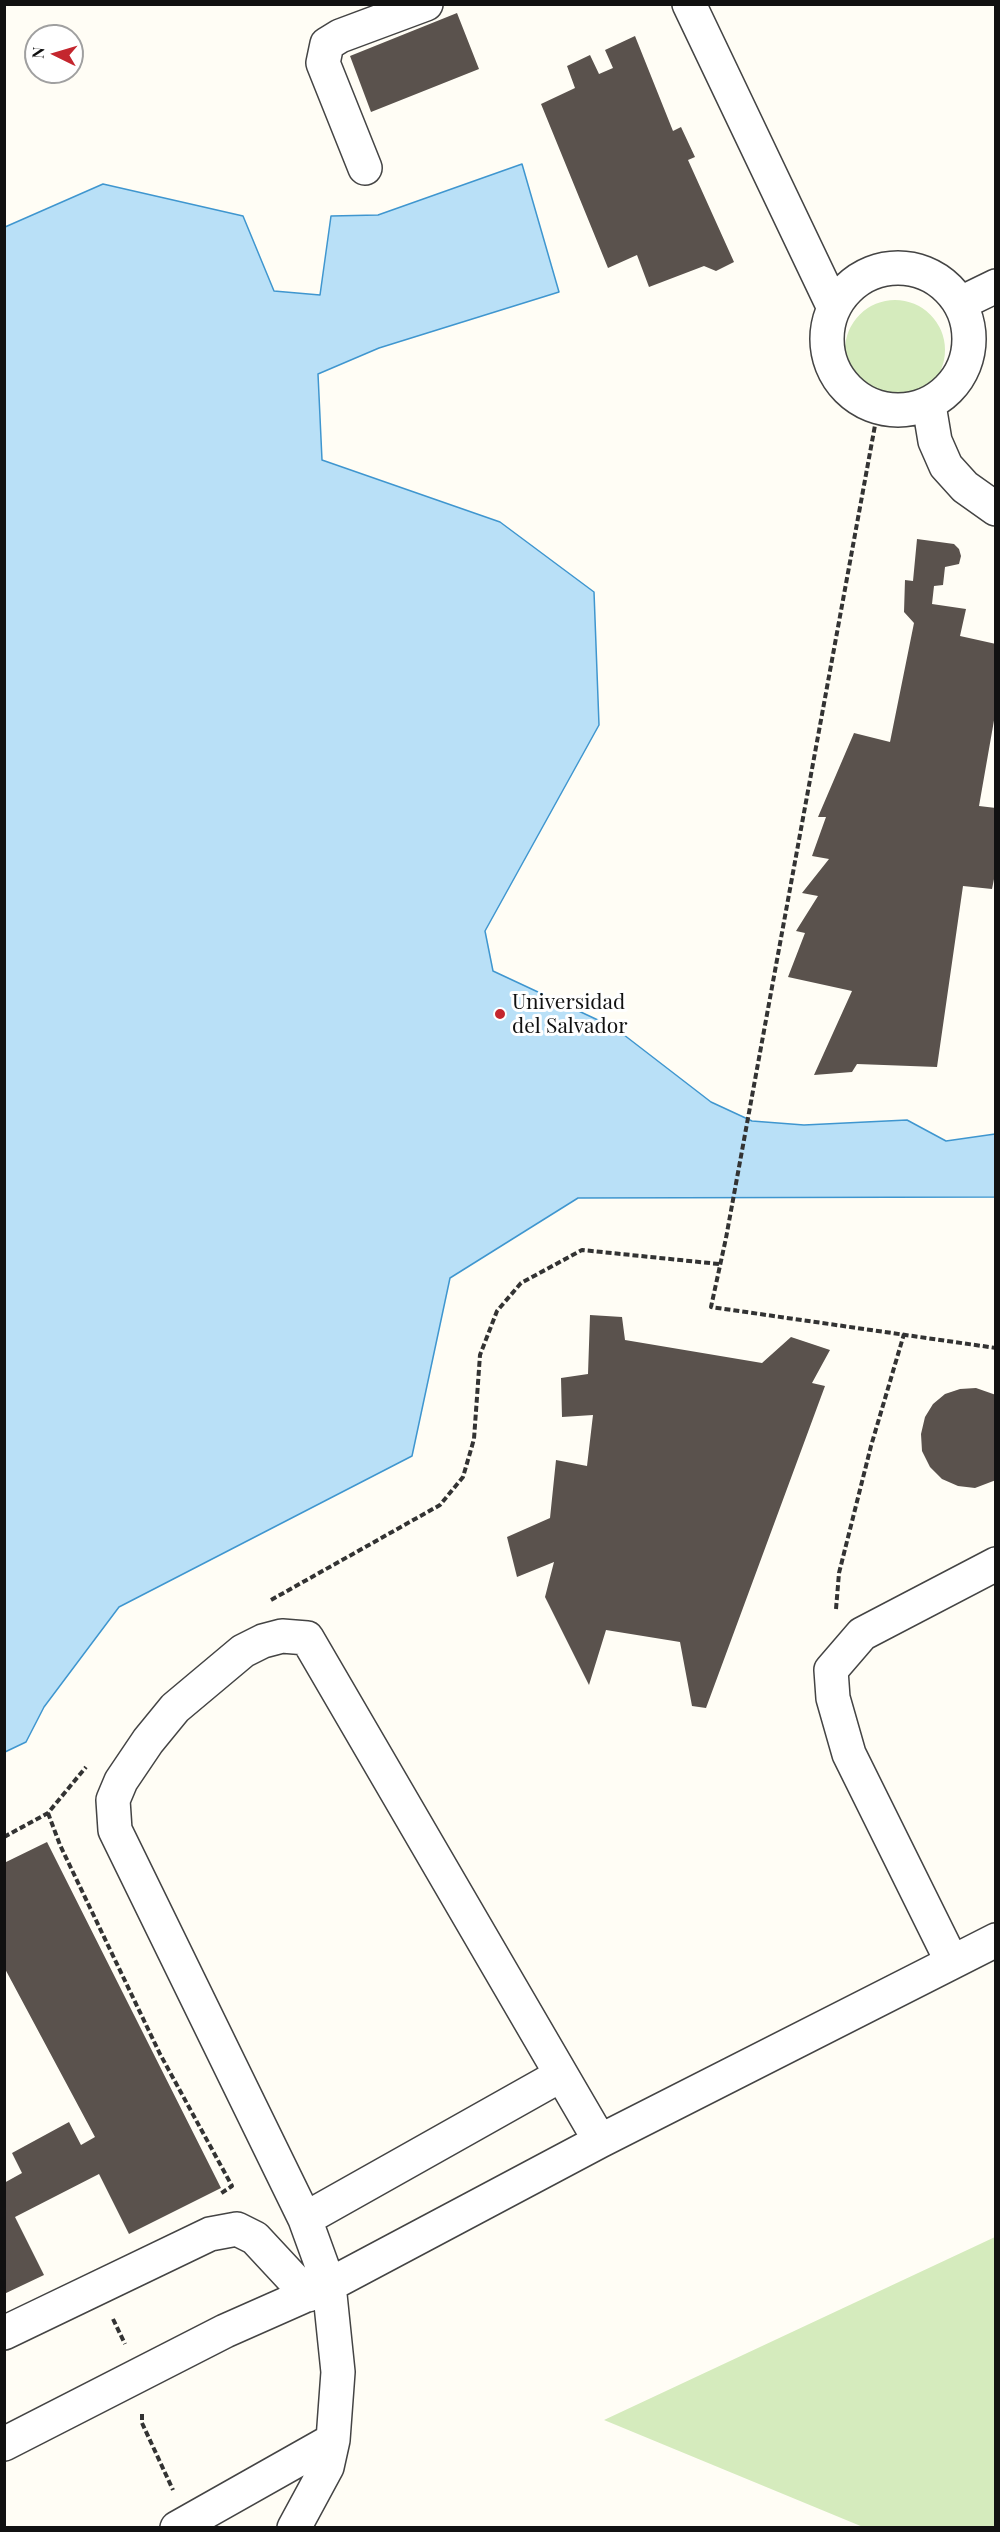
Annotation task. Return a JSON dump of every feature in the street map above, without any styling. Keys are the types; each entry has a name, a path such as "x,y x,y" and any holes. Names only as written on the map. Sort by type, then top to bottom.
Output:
{"lane":[{"path":"365,168 323,63 327,44 340,36 426,4"},
{"path":"689,4 833,306"},
{"path":"912,267 941,280 961,303 971,341 958,379 928,405 904,411 878,409 850,394 832,368 825,337 833,306 853,282 880,268 912,267"},
{"path":"961,303 996,286"},
{"path":"928,405 935,441 946,466 965,487 996,509"},
{"path":"952,1962 849,1754 833,1698 831,1670 862,1634 996,1564"},
{"path":"294,2528 327,2468 333,2440 338,2372 318,2290 305,2220 115,1830 113,1800 121,1781 148,1741 176,1708 243,1651 263,1641 282,1636 296,1635 307,1638 600,2141"},
{"path":"4,2444 225,2331 318,2290 600,2141 996,1940"},
{"path":"305,2220 561,2075"},
{"path":"4,2333 210,2234 237,2229 255,2238 318,2290"},
{"path":"182,2525 333,2440"}],"path":[{"path":"878,409 726,1238 718,1264 711,1307 996,1348"},
{"path":"261,1607 440,1505 463,1477 474,1439 480,1355 497,1311 521,1283 582,1250 718,1264"},
{"path":"836,1616 839,1573 871,1446 904,1334"},
{"path":"4,1838 48,1813 91,1761"},
{"path":"48,1813 60,1845 160,2054 232,2186 214,2197"},
{"path":"97,2288 141,2374 142,2422 182,2525"}],"green space":[{"path":"895,300 914,304 931,314 941,331 945,350 941,369 931,386 914,396 895,400 876,396 859,386 849,369 845,350 849,331 859,314 876,304"},
{"path":"995,2237 995,2527 863,2527 604,2420"}],"water":[{"path":"522,164 559,292 379,348 318,374 322,460 500,522 594,592 599,725 485,931 493,971 615,1028 711,1102 752,1121 804,1125 907,1120 946,1141 995,1134 995,1197 578,1198 450,1278 412,1456 119,1607 44,1707 26,1742 5,1752 5,227 103,184 243,216 274,291 320,295 331,216 378,215"}],"building":[{"path":"457,13 479,69 371,112 350,56"},
{"path":"635,36 673,131 681,127 695,157 688,160 734,262 716,271 704,266 649,287 637,255 608,268 541,104 575,88 567,66 590,55 599,74 613,68 605,50"},
{"path":"917,539 954,544 959,549 961,556 959,564 945,567 943,585 934,586 932,604 966,609 960,636 996,644 996,709 979,806 996,808 996,869 992,889 963,886 937,1067 857,1064 852,1072 814,1075 852,991 788,977 805,933 796,931 818,896 802,893 829,859 812,856 826,817 818,817 854,733 890,742 914,623 904,612 905,580 913,581"},
{"path":"590,1315 622,1317 625,1340 762,1363 791,1337 830,1350 812,1383 825,1386 706,1708 692,1706 680,1642 606,1630 589,1685 545,1597 554,1562 517,1577 507,1537 550,1518 556,1460 587,1466 593,1415 562,1417 561,1378 588,1374"},
{"path":"976,1388 996,1395 996,1480 975,1488 958,1486 942,1479 930,1467 922,1451 921,1434 925,1417 933,1404 945,1394 960,1389"},
{"path":"47,1842 221,2188 129,2234 99,2174 15,2217 44,2275 4,2294 4,2183 22,2173 12,2153 69,2122 81,2145 95,2137 4,1967 4,1863"}],"place":[{"name":"Universidad del Salvador","path":"500,1014"}]}
